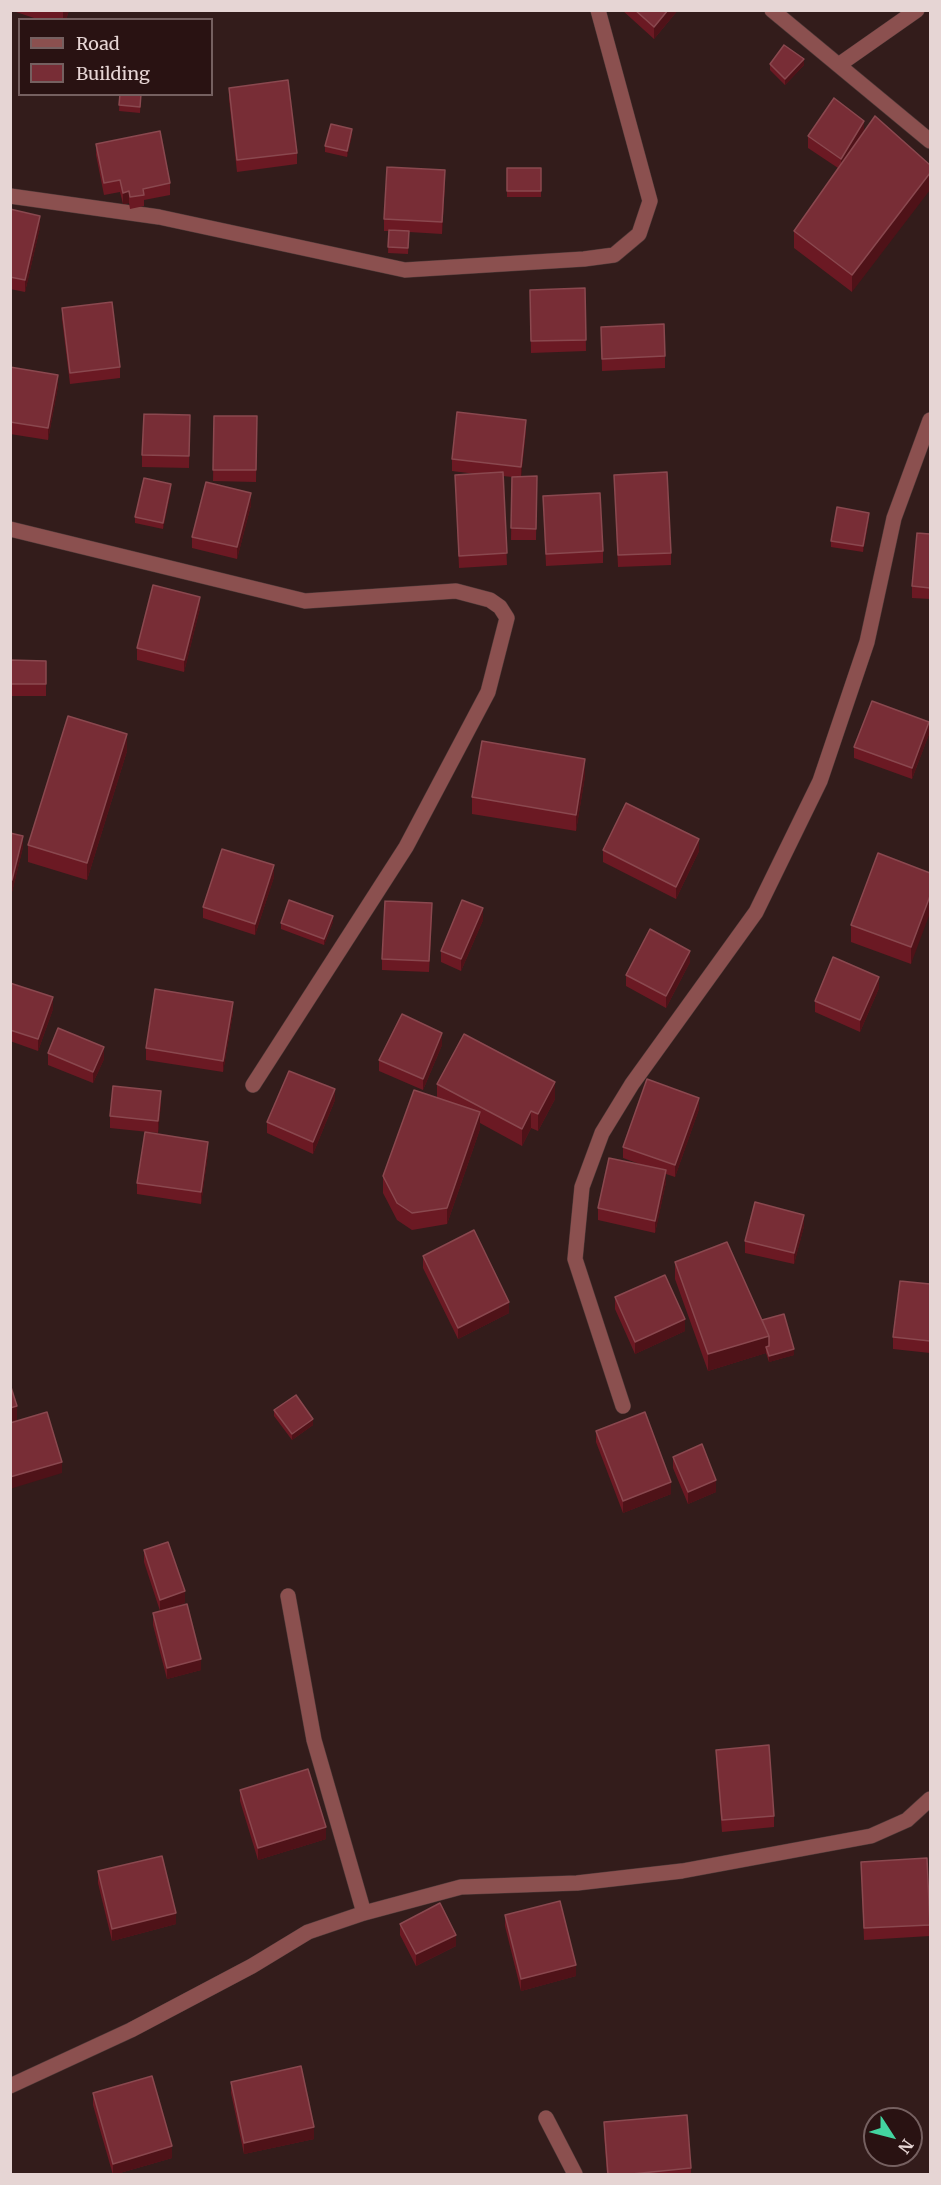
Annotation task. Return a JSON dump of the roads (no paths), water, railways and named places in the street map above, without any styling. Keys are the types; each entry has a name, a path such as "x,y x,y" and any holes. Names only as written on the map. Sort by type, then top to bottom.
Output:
{"street":[{"path":"10,196 159,217 405,270 584,260 614,255 639,234 650,201 598,10"},
{"path":"772,10 840,64 930,141"},
{"path":"840,64 917,10"},
{"path":"622,1406 575,1259 582,1187 602,1133 632,1084 756,912 820,782 867,642 894,518 930,420"},
{"path":"10,529 305,601 456,591 490,600 500,607 507,618 488,692 406,847 253,1085"},
{"path":"288,1596 314,1740 364,1912"},
{"path":"10,2086 131,2030 252,1966 308,1932 364,1912 461,1887 578,1883 682,1871 871,1836 907,1820 930,1799"},
{"path":"546,2118 575,2175"}]}
